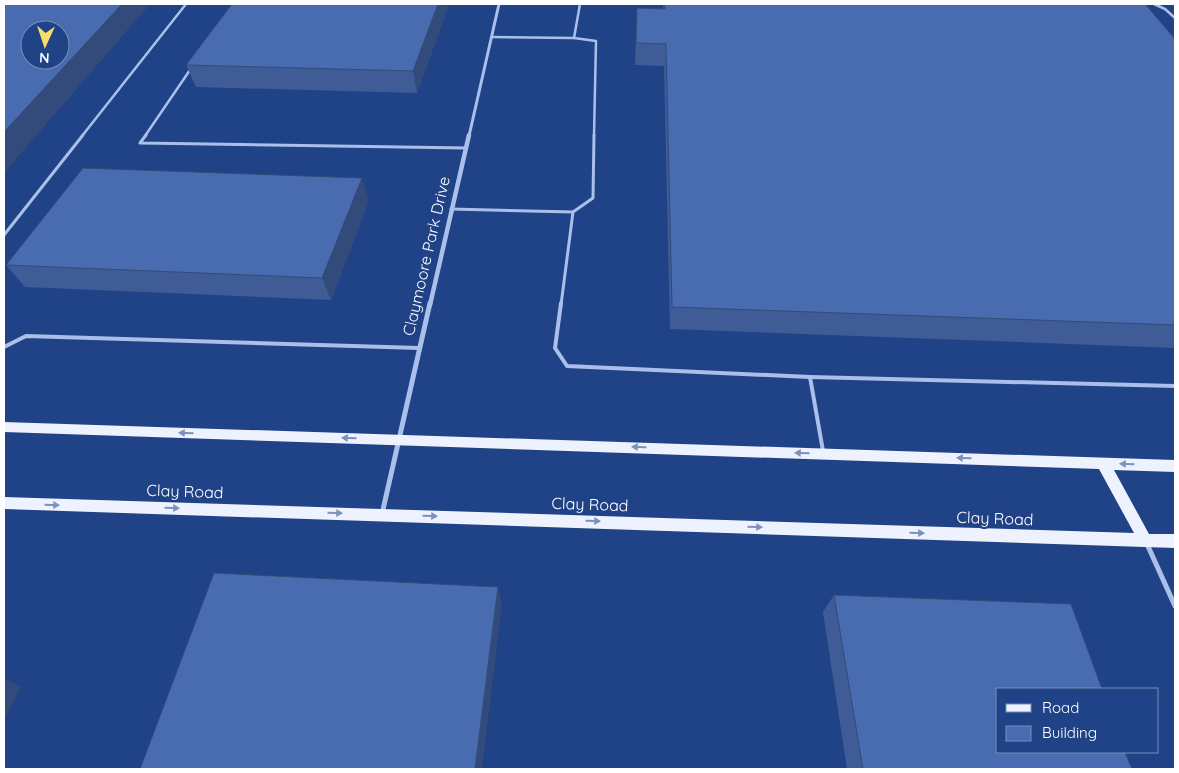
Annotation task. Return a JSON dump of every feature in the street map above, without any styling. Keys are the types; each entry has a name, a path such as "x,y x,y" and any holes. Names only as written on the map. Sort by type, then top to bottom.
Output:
{"main road":[{"path":"4,427 1175,466"},
{"path":"1103,463 1145,540"},
{"name":"Clay Road","path":"4,503 1175,541"}],"street":[{"name":"Claymoore Park Drive","path":"382,514 500,4"}],"lane":[{"path":"4,235 186,4"},
{"path":"574,38 580,4"},
{"path":"1154,4 1165,9 1175,18"},
{"path":"451,210 573,212 593,198 596,41 574,38 492,37"},
{"path":"195,64 140,143 466,148"},
{"path":"573,212 555,348 567,366 810,377 1175,386"},
{"path":"4,347 26,336 419,348"},
{"path":"810,377 824,454"},
{"path":"1145,540 1175,606"}],"building":[{"path":"4,4 122,4 70,60 70,20 20,20 20,70 61,70 4,132"},
{"path":"232,4 438,4 413,71 186,65"},
{"path":"665,4 1145,4 1175,39 1175,325 672,307 666,44 636,43 637,8 665,9"},
{"path":"83,168 362,178 322,278 6,265"},
{"path":"214,573 498,587 475,769 140,769"},
{"path":"834,595 1071,604 1102,688 996,688 996,753 1125,753 1132,769 863,769"}]}
